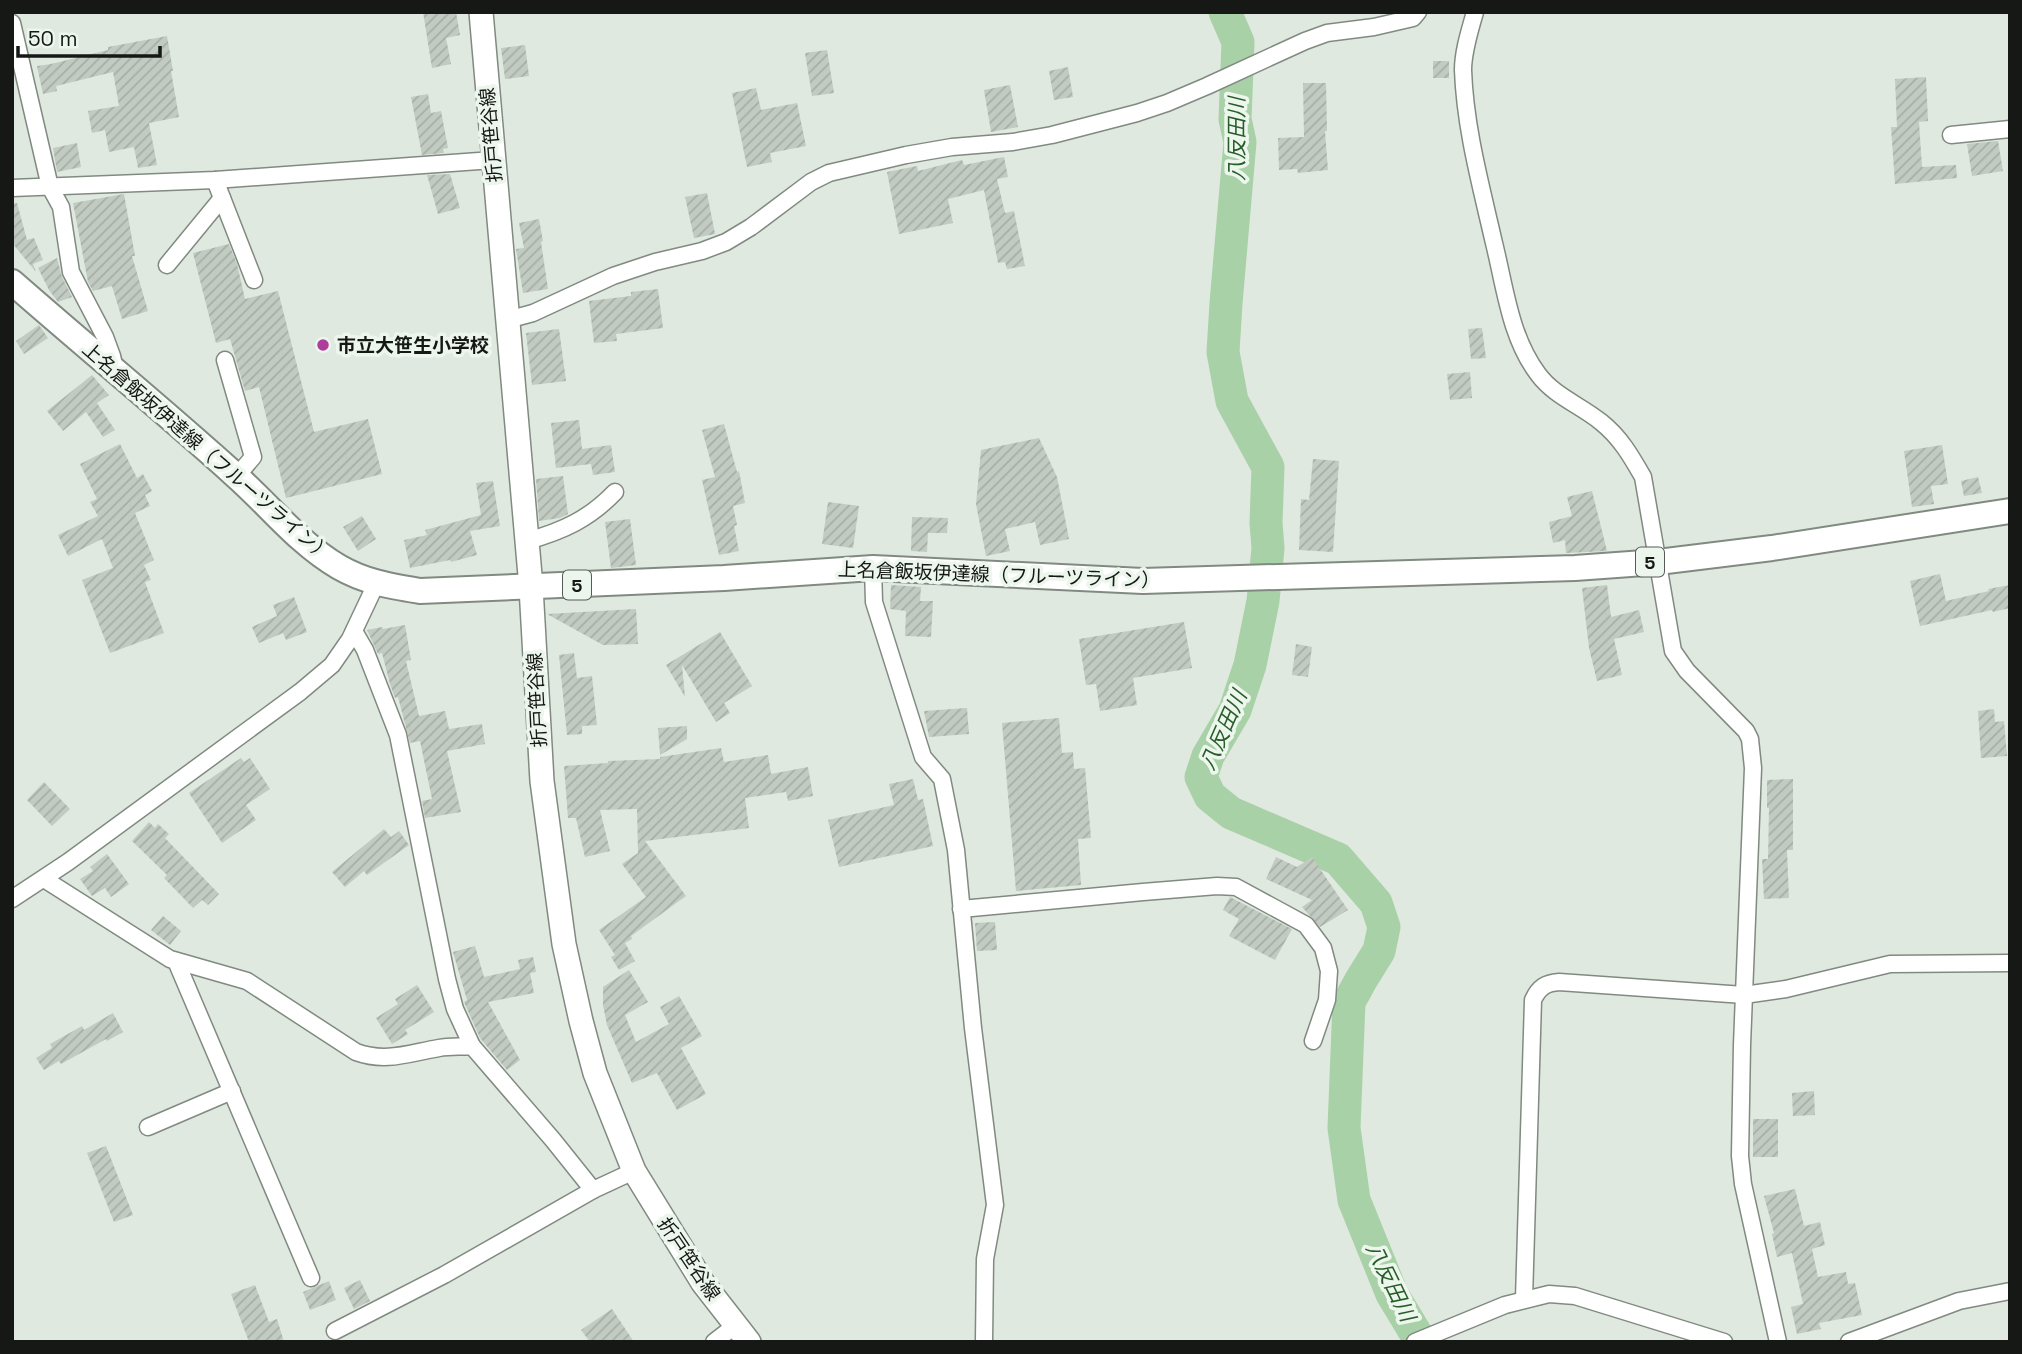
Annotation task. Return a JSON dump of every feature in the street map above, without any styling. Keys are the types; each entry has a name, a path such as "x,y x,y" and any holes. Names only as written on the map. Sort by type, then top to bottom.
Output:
{"main road":[{"name":"折戸笹谷線","path":"481,12 531,587 542,780 564,944 595,1073 634,1171 703,1283 743,1333"},
{"name":"上名倉飯坂伊達線（フルーツライン）","path":"12,282 237,476 279,519 315,550 339,567 376,584 420,591 724,578 873,568 1143,581 1534,569 1658,562 1772,548 2010,511"}],"street":[{"path":"507,320 533,313 613,276 726,242 751,227 811,182 829,173 952,147 1013,142 1052,135 1137,113 1187,95 1327,33 1374,27 1413,18 1419,12"},
{"path":"1475,12 1463,67 1468,119 1515,328 1525,353 1551,390 1602,422 1629,451 1643,477 1673,651 1702,687 1741,723 1750,739 1754,768 1740,1156 1748,1207 1777,1342"},
{"path":"12,23 50,187 61,207 71,272 105,337 115,372"},
{"path":"1951,135 2010,129"},
{"path":"12,188 215,180 493,160"},
{"path":"215,180 254,280"},
{"path":"167,265 222,198"},
{"path":"225,360 253,457 237,476"},
{"path":"527,541 584,518 615,492"},
{"path":"873,568 874,602 923,757 942,779 956,850 973,1028 995,1205 985,1259 984,1342"},
{"path":"12,899 300,692 331,665 354,631 376,584"},
{"path":"354,631 365,650 398,735 455,1009 472,1046 554,1140 593,1190"},
{"path":"44,878 170,960 247,981 356,1052 370,1057 401,1056 440,1048 472,1046"},
{"path":"961,909 1217,886 1236,887 1306,925 1323,948 1329,971 1327,1000 1313,1041"},
{"path":"176,961 311,1278"},
{"path":"1524,1299 1533,1000 1538,989 1548,983 1559,982 1744,995 1786,989 1890,964 2010,963"},
{"path":"148,1128 232,1091"},
{"path":"335,1331 444,1275 593,1190 634,1171"},
{"path":"1849,1342 1959,1301 2010,1292"},
{"path":"1422,1339 1524,1299 1549,1294 1575,1296 1724,1342"},
{"path":"715,1342 743,1333"}],"building":[{"path":"423,12 456,12 460,35 446,38 451,64 432,68"},
{"path":"167,36 179,117 149,123 157,165 138,168 134,147 109,152 105,130 92,133 88,111 119,106 113,72 56,86 57,91 43,94 37,66 108,50 108,47"},
{"path":"525,45 529,76 505,79 501,48"},
{"path":"827,50 834,93 812,96 805,53"},
{"path":"1433,61 1449,61 1449,78 1433,78"},
{"path":"1068,67 1073,97 1054,100 1049,71"},
{"path":"1926,77 1928,121 1919,122 1922,167 1956,165 1957,178 1895,184 1891,127 1897,127 1895,79"},
{"path":"1303,83 1326,83 1325,131 1328,170 1298,173 1297,169 1279,170 1278,138 1304,137"},
{"path":"1010,85 1018,127 991,132 984,90"},
{"path":"756,88 761,110 797,103 806,146 770,153 772,162 747,167 732,93"},
{"path":"428,94 431,113 441,111 448,148 443,149 444,153 422,155 411,97"},
{"path":"1998,141 2003,171 1972,176 1967,144"},
{"path":"77,143 81,167 57,172 53,148"},
{"path":"1004,157 1008,177 997,179 1005,213 1014,211 1025,266 1007,269 1005,262 998,263 984,190 948,199 953,223 899,234 887,172 917,166 918,171 962,160 964,165"},
{"path":"450,174 460,208 438,214 427,175"},
{"path":"707,193 715,234 694,238 685,197"},
{"path":"124,194 135,256 132,256 148,311 122,319 112,286 93,291 88,282 73,203"},
{"path":"17,203 27,240 34,238 43,260 33,264 36,272 12,243 12,204"},
{"path":"539,219 548,289 523,293 516,249 524,248 519,223"},
{"path":"229,244 245,299 278,291 314,432 368,419 382,474 286,498 259,387 245,391 230,339 216,343 193,253"},
{"path":"57,258 62,277 72,297 58,302 38,268"},
{"path":"658,289 663,328 616,334 617,341 594,343 589,301 631,296 631,292"},
{"path":"39,325 48,338 24,354 16,341"},
{"path":"1482,328 1486,358 1471,359 1468,329"},
{"path":"559,329 566,381 532,385 526,333"},
{"path":"1470,372 1472,398 1450,400 1447,374"},
{"path":"92,375 109,395 97,403 115,430 103,437 86,412 63,431 47,411"},
{"path":"579,420 582,449 611,445 615,472 593,475 591,464 556,468 551,423"},
{"path":"724,424 737,472 739,471 745,503 733,506 739,551 719,555 702,480 715,477 702,430"},
{"path":"1039,438 1057,477 1069,539 1040,545 1035,522 1005,529 1010,551 986,556 976,504 981,450"},
{"path":"120,444 137,478 143,474 152,491 145,495 150,506 135,513 154,560 144,565 151,580 145,582 164,633 110,653 82,580 113,568 102,539 68,556 58,535 98,516 90,502 97,499 80,464"},
{"path":"1942,445 1948,484 1931,486 1934,504 1912,507 1904,451"},
{"path":"1313,459 1339,461 1333,552 1299,550 1301,499 1309,500"},
{"path":"563,476 568,514 539,521 536,479"},
{"path":"1978,477 1982,493 1964,496 1961,481"},
{"path":"493,481 500,526 470,531 477,555 410,568 404,540 427,535 425,530 481,515 476,483"},
{"path":"1592,491 1607,551 1566,553 1565,540 1553,543 1549,522 1572,516 1567,497"},
{"path":"828,502 859,506 853,548 822,544"},
{"path":"362,516 376,539 358,551 343,527"},
{"path":"912,517 948,518 947,533 928,533 927,552 911,551"},
{"path":"630,519 636,565 611,568 605,522"},
{"path":"1940,574 1946,601 2010,585 2010,608 1920,626 1910,581"},
{"path":"891,585 921,587 920,601 933,601 931,637 905,636 906,611 890,609"},
{"path":"1607,585 1611,617 1639,610 1644,632 1614,639 1622,675 1597,681 1589,648 1582,588"},
{"path":"294,597 307,632 286,640 283,633 259,643 252,627 277,616 273,605"},
{"path":"636,609 638,644 603,645 547,614"},
{"path":"1184,622 1192,668 1133,678 1137,705 1100,711 1096,684 1086,685 1079,639"},
{"path":"405,625 411,660 406,661 419,716 445,711 449,729 482,724 485,744 447,751 461,812 425,818 422,801 432,799 420,741 410,743 398,697 395,698 382,653 378,654 367,630"},
{"path":"720,632 752,686 724,703 730,713 716,722 682,665 685,697 666,665"},
{"path":"1296,644 1312,647 1308,677 1292,675"},
{"path":"574,653 577,678 592,676 597,725 582,726 582,734 567,735 559,655"},
{"path":"967,708 969,734 929,737 924,711"},
{"path":"1994,709 1995,722 2004,721 2007,756 1981,758 1978,711"},
{"path":"1059,718 1062,753 1073,752 1074,769 1085,768 1091,838 1078,839 1081,885 1016,891 1002,723"},
{"path":"687,726 687,739 660,755 658,728"},
{"path":"721,748 724,762 768,755 771,774 808,767 813,796 788,801 786,792 745,798 749,828 645,841 686,896 631,936 632,939 625,943 635,961 619,970 611,957 615,955 599,930 646,897 622,864 638,853 637,809 600,810 610,851 585,857 576,818 568,818 564,766 660,759"},
{"path":"241,758 244,762 250,758 270,789 246,805 256,820 222,843 189,793"},
{"path":"913,779 918,800 923,799 933,846 839,867 828,820 894,805 889,784"},
{"path":"1793,779 1793,850 1787,850 1789,898 1764,899 1762,859 1768,859 1767,780"},
{"path":"44,782 70,809 52,826 27,800"},
{"path":"149,822 155,828 158,824 169,834 165,838 219,894 208,905 202,900 193,908 164,878 167,875 132,841"},
{"path":"384,829 391,837 399,831 409,845 367,875 364,871 345,887 332,872"},
{"path":"107,854 129,884 111,897 105,888 92,896 80,879 93,871 90,867"},
{"path":"1276,857 1297,867 1312,857 1348,910 1320,927 1302,907 1312,900 1266,879"},
{"path":"1230,897 1292,929 1275,960 1229,936 1239,919 1223,910"},
{"path":"163,916 181,931 170,945 151,930"},
{"path":"995,922 997,950 977,951 975,923"},
{"path":"475,946 484,977 520,969 518,960 533,957 536,972 530,973 534,993 488,1002 520,1060 507,1070 480,1038 464,1002 467,1000 453,952"},
{"path":"629,970 648,1002 625,1015 636,1042 669,1024 660,1007 679,996 702,1036 681,1048 706,1094 677,1110 657,1073 632,1083 607,1025 603,987"},
{"path":"417,985 434,1012 405,1030 408,1034 392,1044 376,1018 398,1004 395,999"},
{"path":"113,1013 123,1032 44,1070 36,1058 52,1048 50,1044 82,1026 84,1030"},
{"path":"1814,1091 1815,1115 1793,1116 1792,1093"},
{"path":"1753,1119 1778,1119 1778,1157 1753,1157"},
{"path":"106,1146 133,1215 114,1222 87,1153"},
{"path":"1795,1189 1804,1226 1820,1222 1825,1245 1812,1249 1818,1277 1846,1272 1848,1284 1855,1283 1862,1315 1819,1323 1821,1329 1797,1334 1791,1307 1803,1304 1792,1253 1777,1257 1764,1196"},
{"path":"360,1280 370,1301 354,1309 344,1288"},
{"path":"329,1281 336,1300 310,1310 303,1292"},
{"path":"255,1285 269,1322 277,1319 284,1342 249,1342 231,1294"},
{"path":"612,1309 634,1342 590,1342 581,1330"}],"waterway":[{"name":"八反田川","path":"1225,12 1238,42 1235,119 1240,142 1223,352 1232,401 1268,467 1268,548 1263,601 1250,665 1235,710 1208,756 1201,777 1210,796 1231,813 1338,859 1376,903 1384,927 1379,951 1349,1002 1344,1128 1354,1200 1392,1294 1421,1342"}],"place":[{"name":"市立大笹生小学校","path":"323,345"}]}
